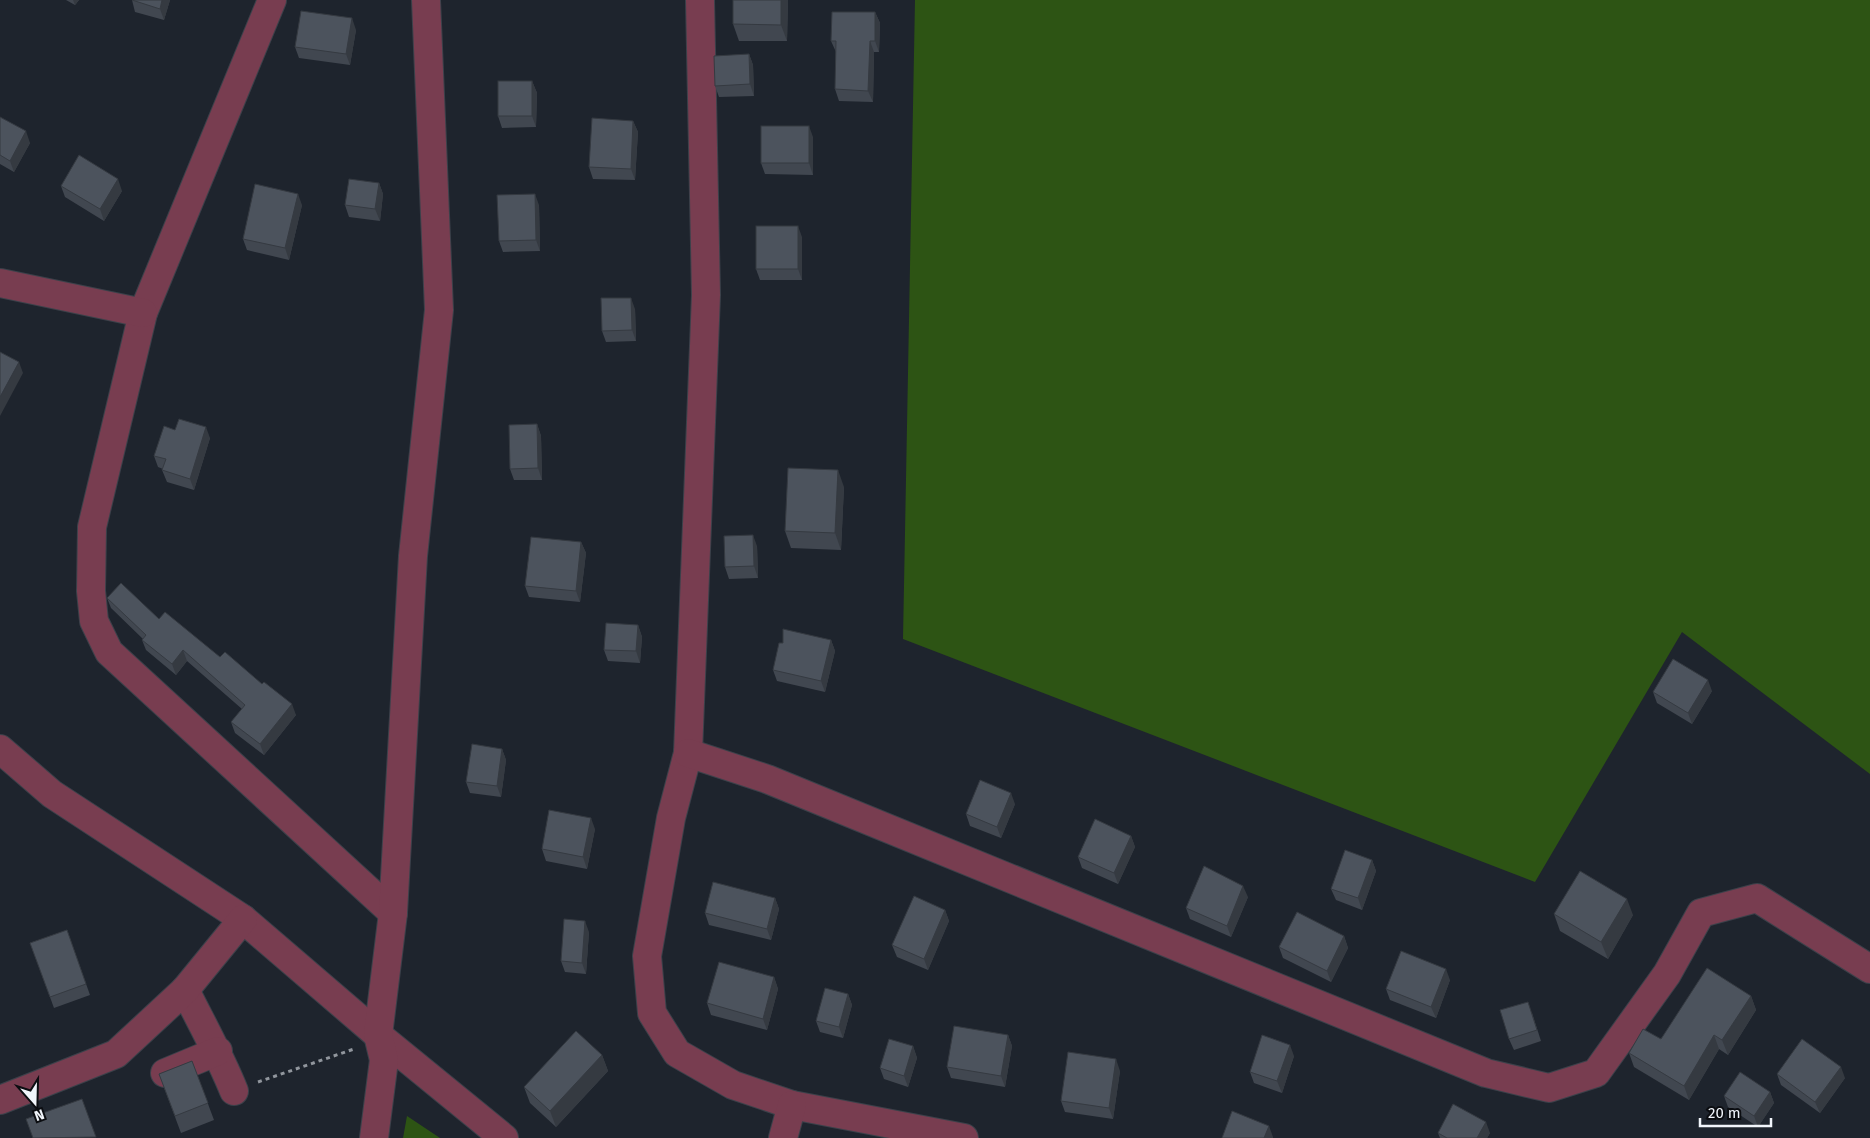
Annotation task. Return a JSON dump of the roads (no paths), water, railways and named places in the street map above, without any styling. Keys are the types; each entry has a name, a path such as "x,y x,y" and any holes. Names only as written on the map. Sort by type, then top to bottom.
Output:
{"street":[{"path":"272,0 143,313 92,527 91,591 94,621 109,652 393,913"},
{"path":"374,1138 384,1060 378,1035 393,913 413,556 439,310 426,0"},
{"path":"700,0 706,294 688,753 670,818 647,956 652,1013 677,1053 733,1085 792,1105 964,1138"},
{"path":"0,283 143,313"},
{"path":"0,749 52,794 243,919 378,1035 504,1138"},
{"path":"688,753 767,779 1486,1073 1549,1088 1596,1073 1666,974 1701,914 1757,898 1870,969"},
{"path":"0,1100 116,1054 185,990 243,919"},
{"path":"185,990 208,1036 218,1051 234,1091"},
{"path":"165,1073 218,1051"},
{"path":"783,1138 792,1105"}]}
